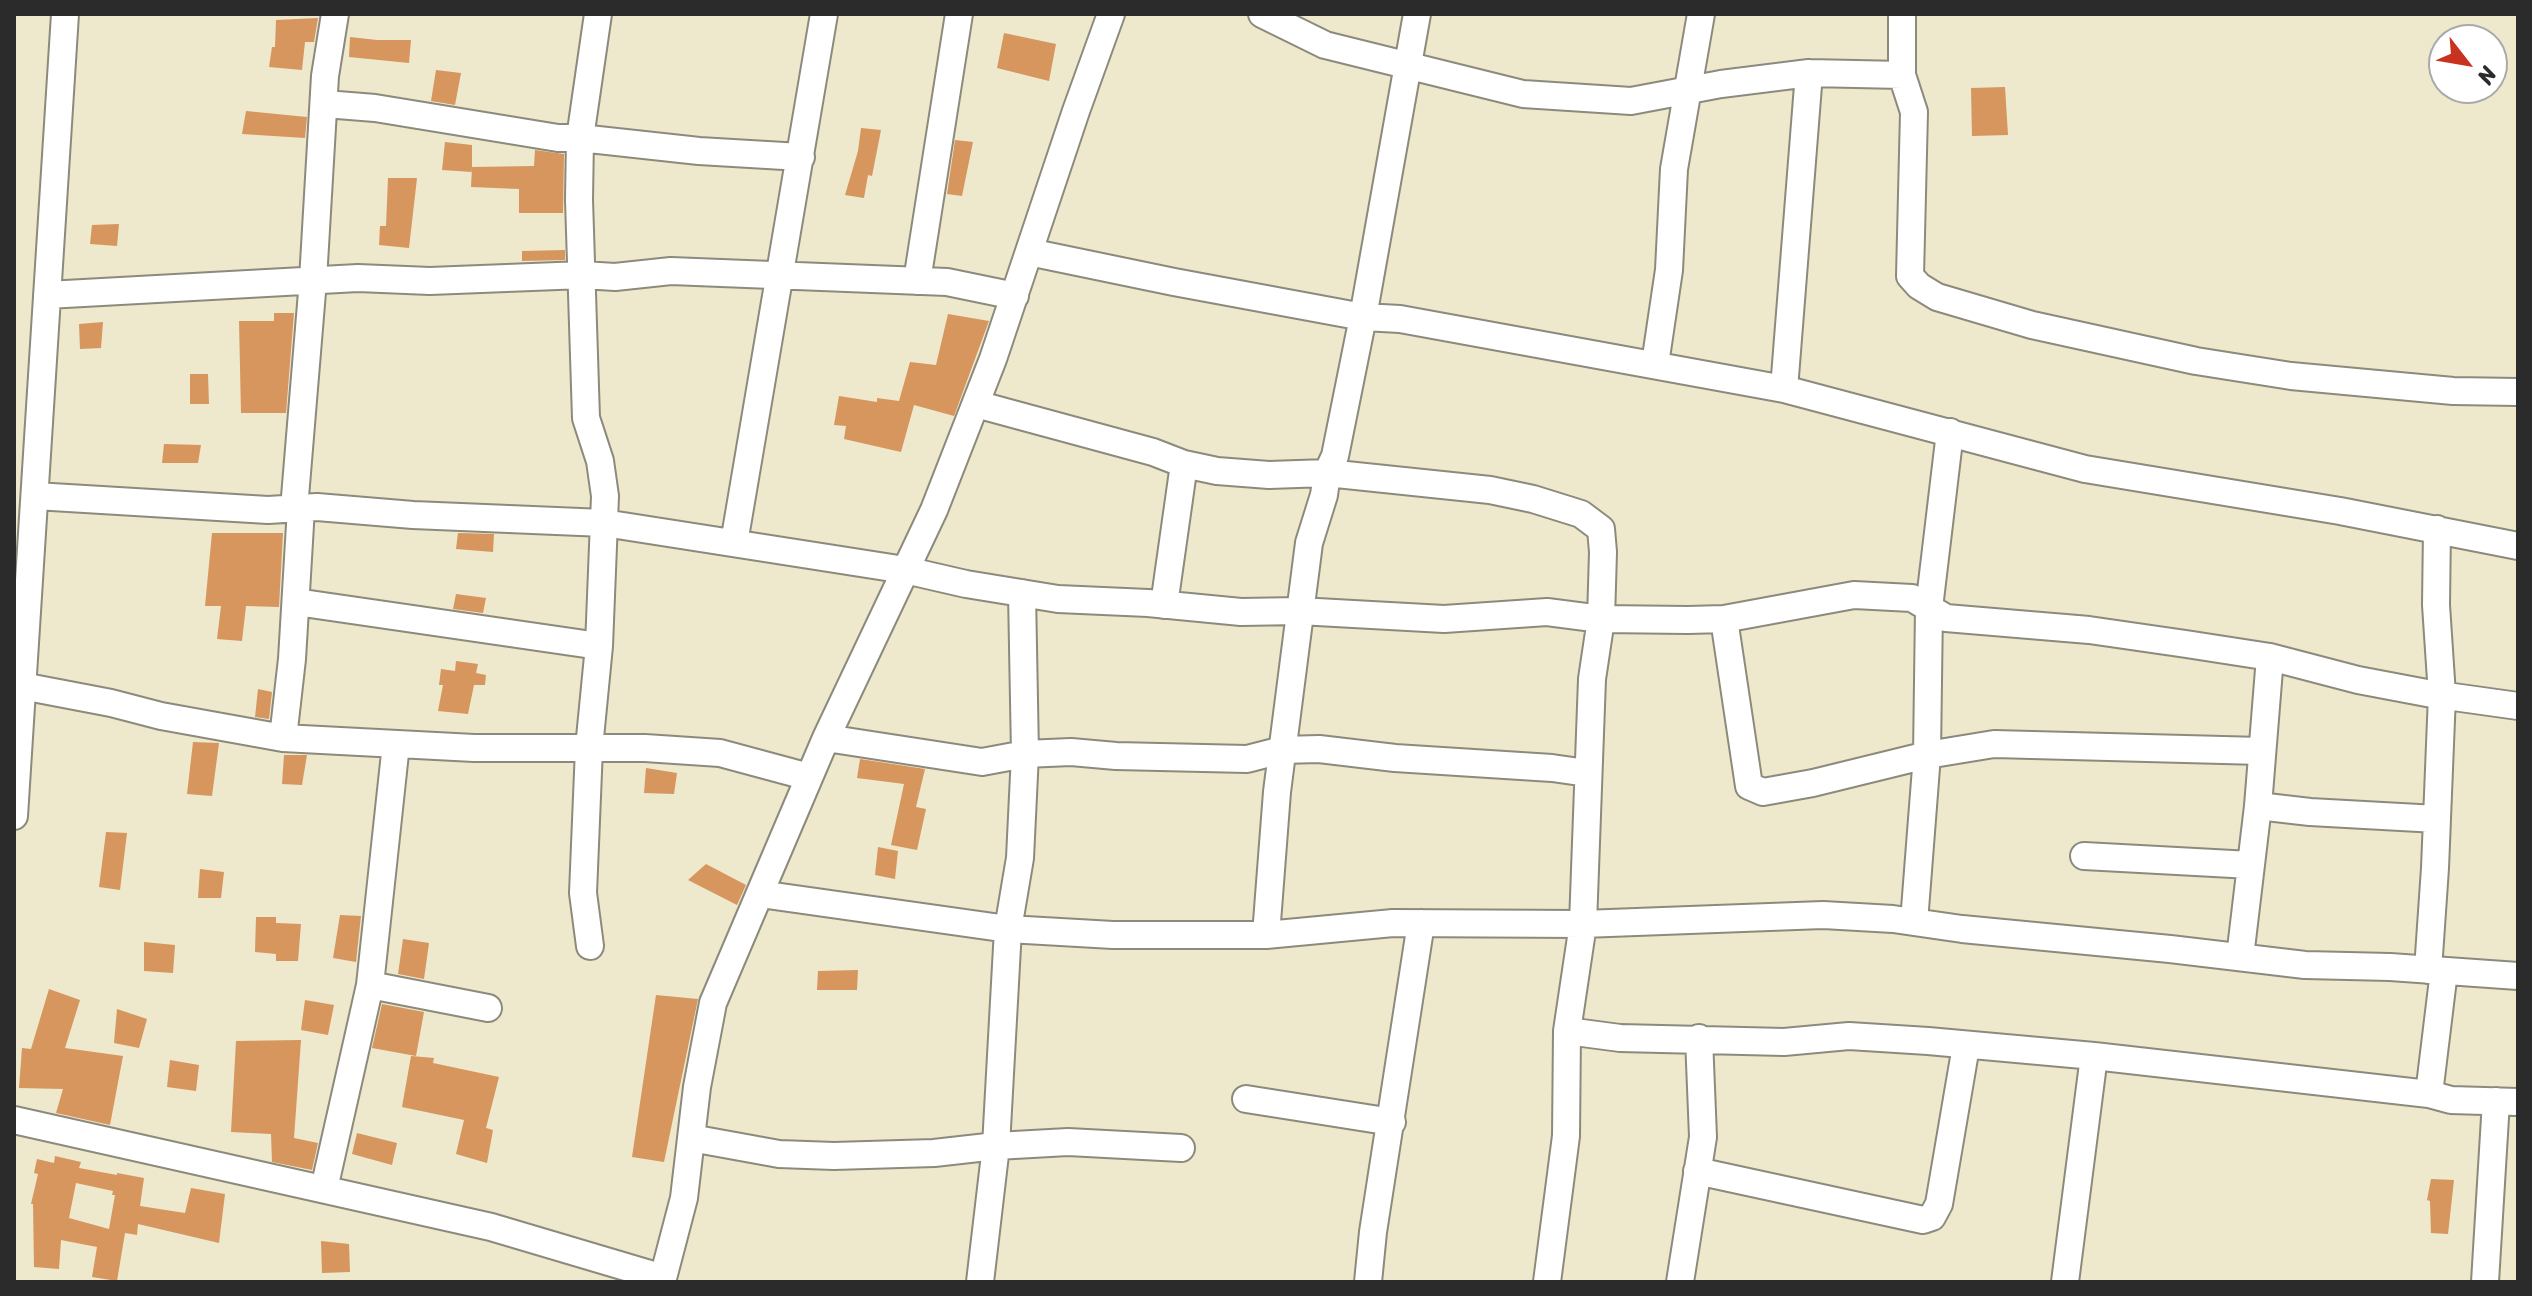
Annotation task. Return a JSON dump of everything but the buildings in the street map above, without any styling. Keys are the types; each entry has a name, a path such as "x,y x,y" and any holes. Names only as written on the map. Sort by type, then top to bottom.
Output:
{"street":[{"path":"14,816 22,686 20,622 35,496 65,14"},
{"path":"283,738 296,602 298,508 325,76 335,14"},
{"path":"590,946 583,893 605,496 600,461 586,418 579,200 580,138 598,14"},
{"path":"734,543 824,14"},
{"path":"917,281 959,14"},
{"path":"14,1120 491,1227 662,1280 684,1198 697,1087 713,1003 826,738 934,510 1015,296 1111,14"},
{"path":"1262,14 1325,45 1523,94 1631,101 1721,84 1809,73 1902,75"},
{"path":"1266,935 1277,792 1309,543 1324,495 1327,473 1335,456 1417,14"},
{"path":"1655,364 1669,270 1674,169 1701,14"},
{"path":"1902,14 1902,75 1914,112 1910,276 1919,286 1937,297 2032,325 2196,361 2291,376 2453,391 2518,392"},
{"path":"1784,389 1809,73"},
{"path":"325,104 375,108 558,138 801,157"},
{"path":"1029,252 1363,317 1400,319 1784,389 2085,469 2437,529 2518,546"},
{"path":"47,295 358,278 430,281 583,275 615,277 671,271 947,282 1015,296"},
{"path":"976,404 1217,471 1269,475 1327,473 1490,490 1581,514 1601,529 1601,619 1592,679 1583,924 1567,1031 1566,1136 1547,1282"},
{"path":"1914,922 1927,755 1929,608 1950,432"},
{"path":"1164,605 1184,464"},
{"path":"35,496 268,510 317,507 469,518 604,523 905,570 1058,599 1241,612 1299,611 1444,619 1547,612 1601,619 1724,619 1854,595 1912,598 1946,618 2089,630 2270,657 2358,680 2518,706"},
{"path":"2429,1094 2436,971 2442,695 2436,605 2437,529"},
{"path":"980,1282 996,1146 1008,929 1020,858 1025,754 1022,593"},
{"path":"296,602 599,646"},
{"path":"1724,619 1749,786 1763,792 1927,755 1994,744 2261,751"},
{"path":"2240,957 2258,806 2270,657"},
{"path":"22,686 283,738 474,748 645,748 720,753 809,777"},
{"path":"826,738 982,762 1025,754 1071,752 1247,759 1282,750 1319,749 1587,773"},
{"path":"324,1189 370,985 396,744"},
{"path":"2258,806 2437,819"},
{"path":"2084,856 2251,865"},
{"path":"760,894 1008,929 1113,935 1266,935 1393,923 1583,924 1823,915 1914,922 2305,965 2518,976"},
{"path":"1368,1282 1421,923"},
{"path":"370,985 488,1008"},
{"path":"1567,1031 1620,1038 1784,1042 1849,1036 2094,1056 2429,1094 2451,1100 2507,1102 2485,1282"},
{"path":"1680,1282 1703,1137 1699,1038"},
{"path":"1697,1171 1923,1220 1932,1217 1939,1204 1966,1046"},
{"path":"2065,1282 2094,1056"},
{"path":"1246,1099 1392,1122"},
{"path":"691,1138 779,1154 834,1156 934,1153 1068,1142 1181,1148"}]}
